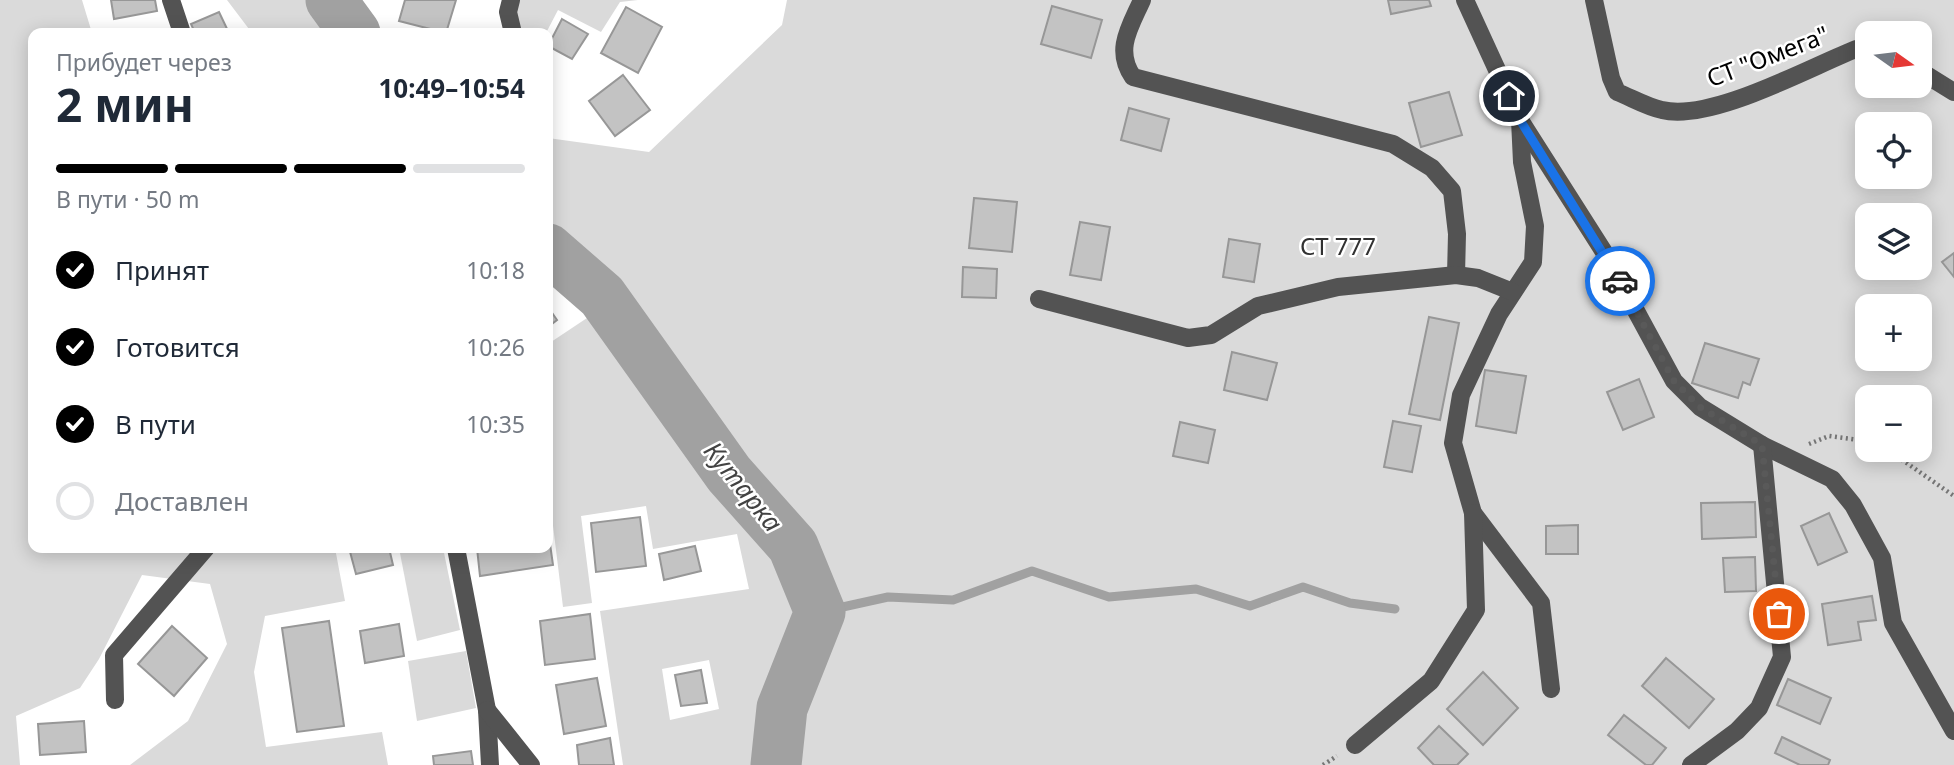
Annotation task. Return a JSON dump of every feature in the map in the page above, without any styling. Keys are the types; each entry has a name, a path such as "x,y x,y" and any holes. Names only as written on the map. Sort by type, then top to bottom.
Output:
{"street":[{"path":"171,0 180,28"},
{"path":"511,0 508,12 512,28"},
{"path":"1142,0 1123,41 1124,65 1133,77 1393,144 1432,168 1452,191 1457,234 1456,275"},
{"path":"1465,0 1520,120 1604,252 1674,381 1700,407 1762,445 1786,454 1832,480 1853,505 1882,558 1893,623 1954,731"},
{"name":"СТ \"Омега\"","path":"1594,0 1611,78 1617,92 1662,110 1685,113 1743,98 1855,49"},
{"path":"1932,78 1954,92"},
{"path":"1355,745 1431,681 1476,610 1473,513 1453,443 1461,395 1513,292 1533,262 1535,226 1522,162 1520,120"},
{"path":"1039,299 1188,338 1211,335 1258,306 1338,287 1456,275 1478,278 1513,292"},
{"path":"1691,765 1737,731 1759,708 1782,657 1762,445"},
{"path":"1473,513 1541,603 1551,689"},
{"path":"116,700 114,655 202,553"},
{"path":"457,553 487,710 490,765"},
{"path":"487,710 531,765"}],"path":[{"path":"1786,454 1829,436 1855,439"},
{"path":"1905,462 1954,496"}],"green space":[{"path":"0,0 82,0 90,28 28,28 28,553 336,553 345,601 265,616 254,672 266,747 382,732 388,765 130,765 188,721 227,644 210,584 142,575 99,659 80,688 16,716 20,765 0,765"},
{"path":"227,0 310,0 315,19 321,28 248,28"},
{"path":"518,0 638,0 620,2 601,32 558,10 549,28 521,28 515,17"},
{"name":"СТ 777","path":"787,0 1954,0 1954,765 623,765 600,611 749,589 737,534 653,549 646,506 581,516 592,603 563,607 553,526 553,341 593,314 579,289 579,253 553,231 553,139 649,152 782,25","holes":["709,660 719,709 670,720 662,669"]},
{"path":"400,553 444,553 460,630 417,641"},
{"path":"466,651 476,708 417,721 408,661"}],"building":[{"path":"111,0 155,0 157,11 114,19"},
{"path":"405,0 456,0 448,28 426,28 399,21"},
{"path":"1388,0 1429,0 1431,6 1391,14"},
{"path":"1052,6 1102,20 1091,58 1041,44"},
{"path":"626,7 662,27 638,73 601,53"},
{"path":"219,12 227,28 193,28 191,24"},
{"path":"562,19 588,34 572,59 553,49 553,36"},
{"path":"623,75 650,110 615,136 589,101"},
{"path":"1449,92 1462,135 1421,147 1409,103"},
{"path":"1129,108 1169,119 1161,151 1121,140"},
{"path":"974,198 1017,202 1012,252 969,248"},
{"path":"1080,222 1110,227 1101,280 1070,275"},
{"path":"1229,239 1260,244 1254,282 1223,277"},
{"path":"1954,253 1954,277 1942,262"},
{"path":"963,267 997,269 996,298 962,297"},
{"path":"1429,317 1459,323 1440,420 1409,414"},
{"path":"1705,343 1759,359 1750,385 1743,382 1738,398 1692,383"},
{"path":"1232,352 1277,363 1267,400 1224,390"},
{"path":"1485,370 1526,376 1516,433 1476,426"},
{"path":"1639,379 1654,417 1623,430 1607,392"},
{"path":"1393,421 1421,426 1412,472 1384,467"},
{"path":"1180,422 1215,430 1208,463 1173,456"},
{"path":"1755,502 1756,537 1702,539 1701,503"},
{"path":"1829,513 1847,552 1818,565 1801,526"},
{"path":"640,517 646,566 596,572 591,523"},
{"path":"1578,525 1578,554 1546,554 1546,526"},
{"path":"695,546 701,571 664,580 659,554"},
{"path":"350,553 390,553 393,565 356,574"},
{"path":"478,553 551,553 553,565 480,576"},
{"path":"1755,557 1756,591 1725,592 1723,558"},
{"path":"1872,596 1876,620 1858,622 1861,640 1828,645 1822,604"},
{"path":"590,614 595,659 545,665 540,621"},
{"path":"329,621 344,726 297,732 282,628"},
{"path":"399,624 404,656 365,663 360,631"},
{"path":"172,626 207,658 174,696 138,664"},
{"path":"1666,658 1714,699 1689,728 1642,686"},
{"path":"701,670 707,703 681,706 675,675"},
{"path":"1483,672 1518,708 1483,745 1447,709"},
{"path":"597,678 606,726 564,734 556,685"},
{"path":"1788,679 1831,698 1820,724 1777,705"},
{"path":"1624,715 1666,748 1652,765 1646,765 1608,735"},
{"path":"84,721 86,752 40,755 38,724"},
{"path":"1439,726 1468,754 1457,765 1434,765 1418,748"},
{"path":"1782,737 1830,760 1828,765 1800,765 1775,753"},
{"path":"610,738 614,765 579,765 577,745"},
{"path":"471,751 473,765 434,765 433,756"}],"waterway":[{"name":"Кутарка","path":"331,0 351,28"},
{"name":"Кутарка","path":"553,253 602,296 729,474 793,546 820,612 782,708 776,765"},
{"path":"820,612 888,597 953,600 1032,571 1109,597 1196,589 1250,606 1303,587 1350,603 1395,609"}],"way so far":[{"path":"1620,281 1674,381 1700,407 1762,445 1779,614"}],"route":[{"path":"1509,96 1520,120 1620,281"}]}
